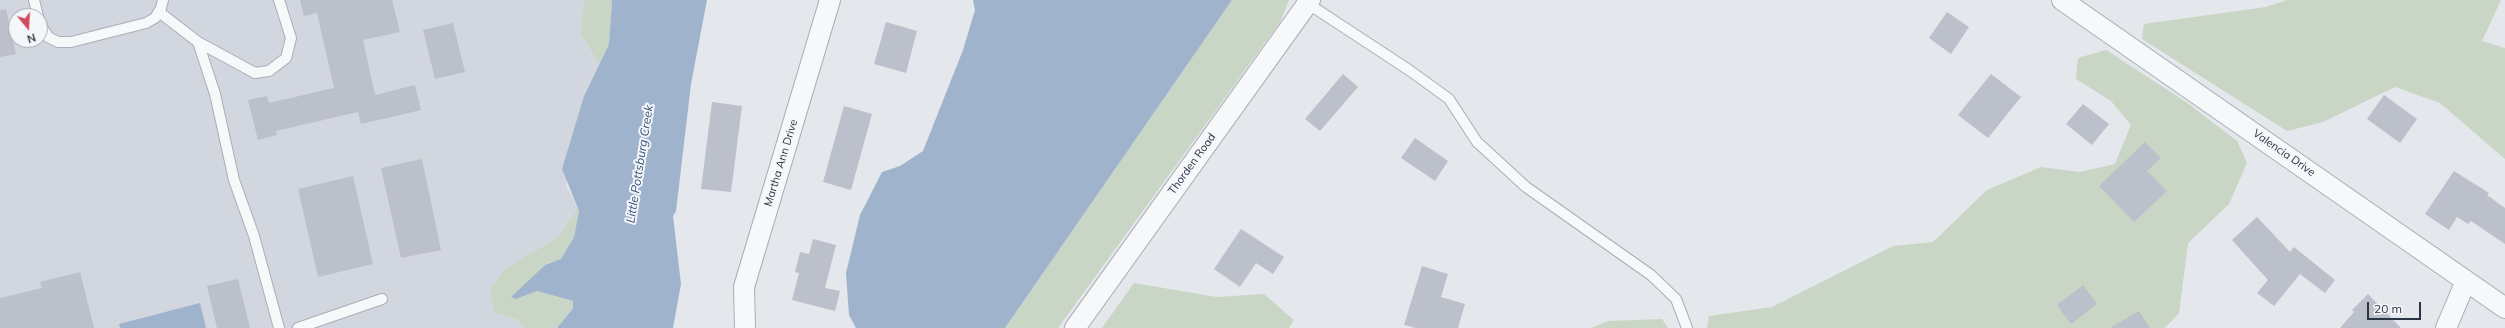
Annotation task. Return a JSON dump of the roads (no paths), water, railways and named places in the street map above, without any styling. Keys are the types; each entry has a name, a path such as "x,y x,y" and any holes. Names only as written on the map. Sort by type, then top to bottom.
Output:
{"street":[{"name":"Martha Ann Drive","path":"746,328 744,287 830,0"},
{"name":"Valencia Drive","path":"2062,0 2505,308"},
{"name":"Thorden Road","path":"1075,328 1309,2"},
{"path":"2446,328 2466,281"}],"lane":[{"path":"48,37 58,42 71,42 146,23 155,18 159,12 163,0"},
{"path":"159,12 198,42 255,73 269,71 286,58 291,38 279,0"},
{"path":"1309,2 1449,99 1477,142 1526,187 1651,275 1676,299 1687,328"},
{"path":"198,42 215,94 234,180 254,236 279,328"},
{"path":"298,328 382,299"}],"water":[{"name":"Little Pottsburg Creek","path":"612,0 707,0 691,84 676,211 673,216 681,284 673,328 557,328 573,308 573,301 537,291 516,299 511,297 545,265 561,259 574,237 579,211 562,169 584,96 609,44"},
{"path":"973,0 1232,0 1005,328 856,328 849,315 846,273 860,215 882,172 900,166 923,151 963,50 975,10"},
{"path":"200,303 206,328 120,328 119,324"}]}
